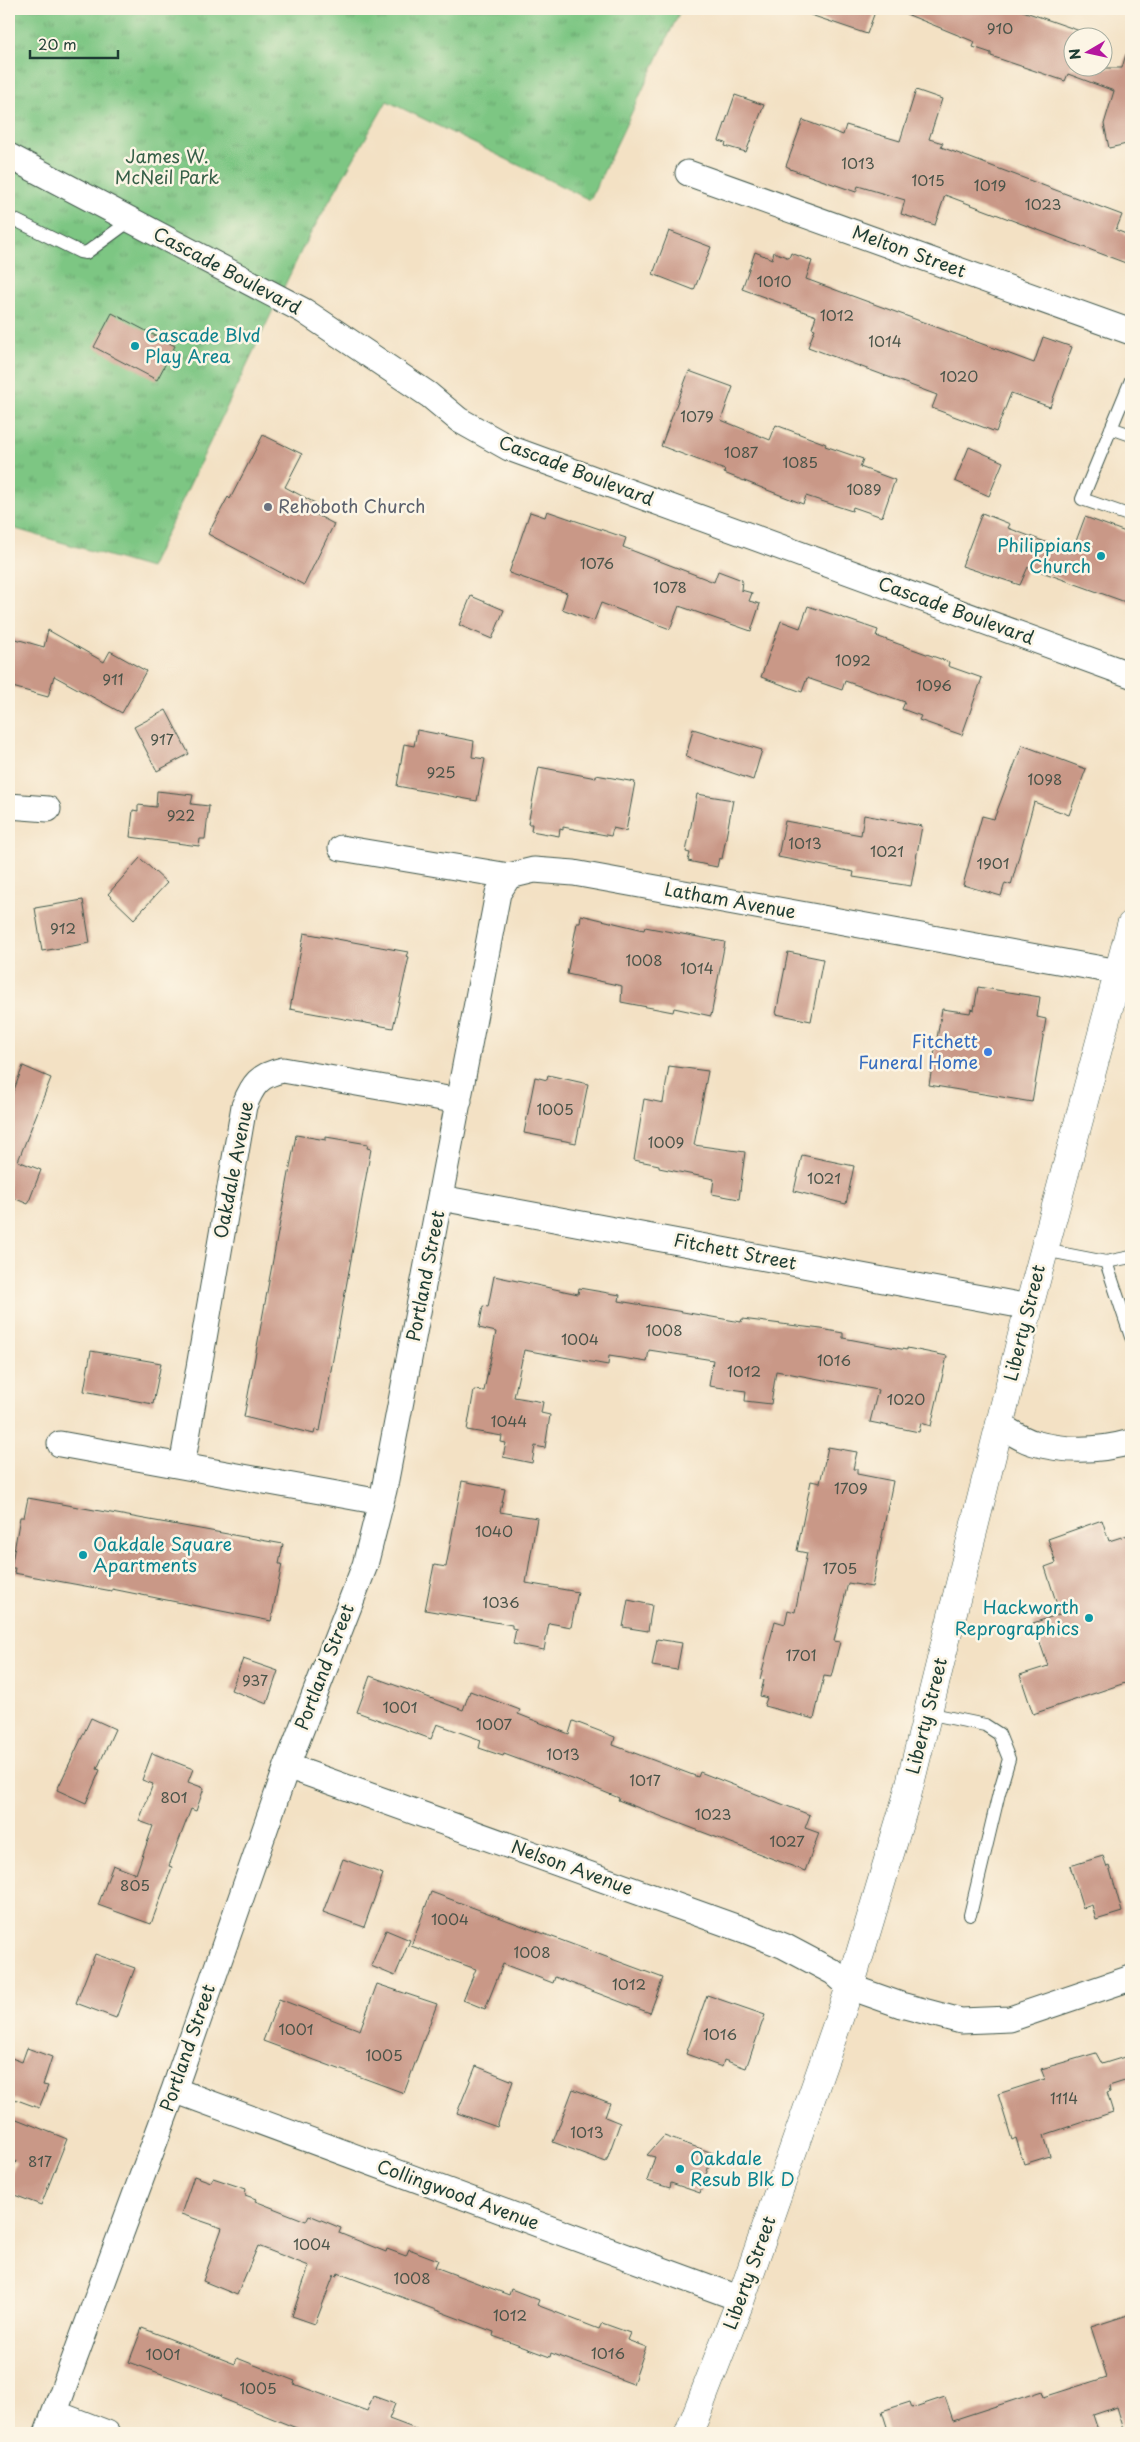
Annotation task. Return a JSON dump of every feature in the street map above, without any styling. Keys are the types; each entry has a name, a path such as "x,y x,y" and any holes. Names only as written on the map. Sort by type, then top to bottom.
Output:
{"main road":[{"name":"Liberty Street","path":"689,2433 741,2299 850,1987 906,1800 1029,1307 1131,927"}],"street":[{"name":"Cascade Boulevard","path":"9,156 304,311 429,395 459,420 508,448 1131,675"},
{"name":"Melton Street","path":"688,173 1131,332"},
{"path":"9,806 48,809"},
{"name":"Latham Avenue","path":"341,848 509,876 534,870 574,873 1119,972"},
{"name":"Portland Street","path":"51,2423 174,2090 287,1766 365,1565 381,1502 441,1198 498,893 509,876"},
{"name":"Oakdale Avenue","path":"182,1466 244,1106 252,1086 267,1073 283,1070 459,1101"},
{"name":"Fitchett Street","path":"441,1198 1029,1307"},
{"path":"999,1425 1033,1443 1062,1448 1093,1451 1131,1442"},
{"path":"60,1444 381,1502"},
{"name":"Nelson Avenue","path":"287,1766 744,1930 784,1946 833,1972 850,1987"},
{"path":"850,1987 901,2005 961,2021 1010,2018 1131,1978"},
{"name":"Collingwood Avenue","path":"174,2090 741,2299"},
{"path":"51,2423 107,2433"}],"lane":[{"path":"9,217 80,252 86,253 131,220"},
{"path":"1131,380 1082,499 1131,516"},
{"path":"1112,428 1131,435"},
{"path":"1044,1250 1106,1262 1131,1256"},
{"path":"1106,1262 1131,1337"},
{"path":"928,1713 985,1725 999,1734 1009,1759 970,1915"}],"green space":[{"name":"James W. McNeil Park","path":"9,9 681,9 590,200 387,101 304,245 150,568 9,527"}],"building":[{"path":"806,9 876,9 867,34 805,13"},
{"path":"894,9 1017,9 1072,28 1062,28 1062,78 1066,78 1065,81 991,56 991,53 973,47 975,42"},
{"path":"1126,54 1131,55 1131,143 1109,148 1104,124 1114,91 1079,78 1112,78 1112,68 1122,68"},
{"path":"916,90 942,99 929,139 943,143 941,147 1122,215 1116,230 1131,236 1131,265 945,195 935,225 901,214 905,200 858,186 856,192 786,166 803,120 843,135 846,125 900,141"},
{"path":"735,95 764,105 746,152 725,146 726,143 719,141"},
{"path":"669,231 711,247 694,290 653,274"},
{"path":"755,252 772,259 774,252 789,258 791,253 812,261 806,279 1034,363 1043,337 1072,347 1050,407 1011,393 996,432 932,408 937,395 808,347 815,329 812,328 816,316 742,289"},
{"name":"Cascade Blvd Play Area","path":"112,313 175,346 157,380 94,347"},
{"path":"689,371 733,387 721,420 770,440 776,425 826,444 825,446 863,459 860,467 895,480 882,517 853,507 852,511 806,496 803,504 724,473 725,470 661,446"},
{"name":"Rehoboth Church","path":"263,435 302,454 285,487 315,503 311,512 334,524 304,585 208,534 228,497 230,499"},
{"path":"969,447 1003,462 989,496 955,481"},
{"path":"547,511 626,538 623,547 714,582 718,571 742,580 741,590 752,593 749,601 760,604 751,631 679,606 670,629 601,603 594,621 562,609 567,593 509,573 530,512 545,517"},
{"path":"982,513 1010,524 1008,528 1072,552 1085,517 1131,534 1131,604 1028,567 1020,585 962,566"},
{"path":"471,596 504,610 492,639 459,625"},
{"path":"808,606 878,630 876,636 949,662 948,666 982,678 962,735 919,720 921,716 902,709 905,702 845,681 842,690 807,678 802,692 761,677 781,621 800,628"},
{"path":"48,630 104,662 110,651 146,671 122,713 54,676 48,697 9,686 9,637 44,647"},
{"path":"166,710 189,754 157,771 134,727"},
{"path":"693,729 762,750 753,780 686,757"},
{"path":"417,730 474,741 472,757 485,759 477,801 397,786 404,744 414,746"},
{"path":"1022,745 1086,769 1069,815 1034,802 1011,885 1005,883 1001,896 963,885 982,816 994,819"},
{"path":"539,767 596,778 596,775 635,782 626,831 613,828 611,836 563,827 563,830 560,829 559,836 531,831 532,824 528,824"},
{"path":"157,791 193,795 191,804 209,806 205,839 200,839 199,846 130,837 133,810 138,811 138,805 156,807"},
{"path":"697,794 733,800 722,859 719,858 717,867 688,861 690,853 686,852"},
{"path":"864,815 922,826 911,886 853,877 854,872 778,857 785,821 861,835"},
{"path":"140,858 167,883 134,919 108,894"},
{"path":"83,900 90,943 42,951 35,908"},
{"path":"581,915 644,930 645,927 725,942 711,1016 674,1008 673,1012 621,1002 622,986 567,974 577,923 580,923"},
{"path":"304,933 408,952 406,956 409,957 393,1028 290,1009"},
{"path":"788,952 823,959 811,1021 776,1014"},
{"name":"Fitchett Funeral Home","path":"978,987 1040,997 1037,1017 1046,1019 1032,1102 929,1085 942,1009 970,1013 971,1009 974,1010"},
{"path":"23,1066 51,1078 18,1161 41,1170 28,1204 9,1196 9,1103"},
{"path":"669,1066 708,1071 694,1145 745,1152 739,1199 712,1194 714,1179 659,1168 659,1165 634,1160 644,1099 663,1103"},
{"path":"548,1075 588,1084 576,1143 524,1133 535,1077 547,1080"},
{"path":"296,1135 326,1140 326,1137 368,1144 367,1148 371,1149 320,1431 315,1430 314,1434 244,1417"},
{"path":"802,1155 854,1166 846,1204 794,1191"},
{"path":"494,1276 578,1294 579,1288 620,1295 619,1301 741,1322 742,1319 821,1329 843,1333 843,1338 947,1356 931,1426 921,1423 919,1432 870,1422 878,1390 776,1371 771,1404 745,1401 746,1391 709,1386 713,1360 649,1350 647,1362 609,1356 608,1365 524,1350 514,1397 543,1402 541,1413 550,1415 545,1448 535,1446 532,1463 503,1457 506,1443 501,1442 502,1436 467,1430 474,1390 484,1391 496,1332 479,1328 483,1306 488,1307"},
{"path":"91,1351 161,1363 153,1404 84,1391"},
{"path":"828,1447 857,1452 853,1469 857,1469 857,1474 893,1481 872,1587 848,1583 834,1641 840,1642 831,1677 824,1676 814,1719 764,1706 767,1698 760,1696 764,1680 760,1679 775,1621 785,1624 788,1610 795,1612 807,1553 797,1551 811,1481 820,1483"},
{"path":"462,1481 505,1489 500,1512 537,1518 526,1583 578,1592 571,1627 549,1623 544,1650 513,1644 516,1629 512,1628 512,1625 425,1610 434,1565 446,1567"},
{"path":"28,1498 283,1544 279,1564 282,1564 271,1621 112,1589 112,1591 14,1573 15,1568 11,1568 20,1517 24,1517"},
{"name":"Hackworth Reprographics","path":"1102,1520 1109,1541 1131,1534 1131,1681 1033,1714 1020,1675 1048,1666 1033,1623 1060,1614 1045,1567 1056,1563 1048,1539"},
{"path":"628,1600 652,1605 648,1631 623,1627"},
{"path":"657,1639 682,1643 677,1670 652,1666"},
{"path":"243,1659 278,1671 267,1704 231,1690"},
{"path":"370,1676 463,1710 470,1691 520,1710 518,1714 569,1734 573,1721 615,1737 613,1745 698,1777 700,1772 810,1815 805,1828 819,1833 805,1871 618,1800 619,1798 575,1780 504,1754 503,1756 479,1748 481,1740 437,1724 431,1739 357,1712"},
{"path":"91,1718 115,1729 97,1769 100,1770 86,1803 57,1790"},
{"path":"152,1753 193,1769 188,1782 204,1788 196,1811 191,1809 169,1866 172,1867 151,1924 98,1905 113,1865 136,1874 153,1826 139,1821 153,1784 142,1780"},
{"path":"1103,1856 1107,1867 1109,1866 1122,1912 1096,1920 1092,1905 1083,1908 1070,1866"},
{"path":"343,1859 383,1874 364,1927 323,1912"},
{"path":"431,1892 663,1978 650,2013 555,1977 553,1983 503,1964 485,2009 463,2000 476,1969 411,1946"},
{"path":"386,1930 410,1940 395,1976 371,1966"},
{"path":"95,1954 135,1968 116,2018 76,2003"},
{"path":"377,1984 437,2004 404,2093 263,2041 279,1999 360,2030"},
{"path":"707,1995 765,2015 746,2068 724,2060 722,2067 686,2054"},
{"path":"27,2048 52,2057 43,2085 48,2086 39,2108 9,2097 9,2057 22,2062"},
{"path":"1096,2053 1102,2064 1131,2055 1131,2079 1109,2086 1110,2092 1107,2093 1113,2112 1044,2135 1050,2156 1024,2164 1016,2138 1012,2140 998,2094 1045,2079 1041,2069"},
{"path":"476,2066 513,2081 497,2127 457,2113"},
{"path":"573,2089 610,2103 605,2117 620,2123 606,2162 553,2142"},
{"path":"14,2118 67,2139 41,2205 9,2193 9,2179 16,2161 9,2159 9,2132"},
{"name":"Oakdale Resub Blk D","path":"664,2136 713,2153 700,2193 671,2183 670,2188 647,2181 655,2157 647,2155"},
{"path":"194,2176 211,2182 213,2178 246,2189 245,2195 256,2199 255,2201 306,2221 309,2215 341,2228 339,2233 386,2252 387,2249 406,2256 409,2249 438,2260 435,2267 509,2295 511,2289 539,2300 537,2305 599,2329 602,2323 630,2333 627,2340 646,2347 633,2384 551,2353 550,2357 493,2336 494,2332 338,2273 337,2276 334,2275 315,2324 292,2316 309,2266 258,2246 237,2295 203,2281 222,2228 181,2214"},
{"path":"1131,2314 1131,2433 1125,2433 1117,2407 1093,2415 1099,2433 889,2433 882,2411 910,2402 912,2408 945,2397 953,2420 1042,2391 1044,2397 1107,2377 1091,2327"},
{"path":"142,2328 235,2364 237,2358 295,2381 294,2384 367,2411 373,2396 395,2404 389,2419 421,2431 421,2433 309,2433 221,2398 222,2396 129,2362"}],"place":[{"name":"Cascade Blvd Play Area","path":"135,346"},
{"name":"Rehoboth Church","path":"268,507"},
{"name":"Philippians Church","path":"1101,556"},
{"name":"Fitchett Funeral Home","path":"988,1052"},
{"name":"Oakdale Square Apartments","path":"83,1555"},
{"name":"Hackworth Reprographics","path":"1089,1618"},
{"name":"Oakdale Resub Blk D","path":"680,2169"}]}
